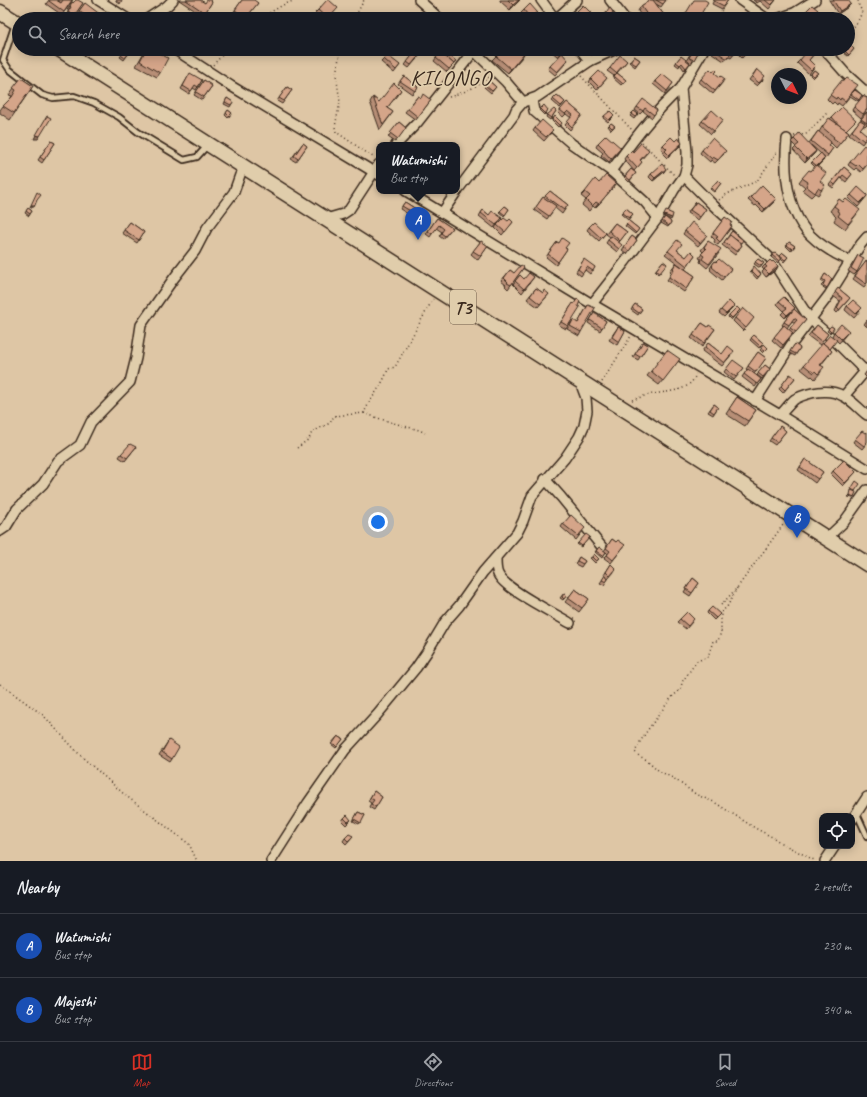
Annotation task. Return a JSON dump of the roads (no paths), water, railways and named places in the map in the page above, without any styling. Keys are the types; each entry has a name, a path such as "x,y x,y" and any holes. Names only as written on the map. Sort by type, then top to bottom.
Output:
{"highway":[{"path":"0,12 12,20"},
{"name":"T3","path":"69,56 867,564"}],"street":[{"path":"98,0 117,12"},
{"path":"158,12 173,0"},
{"path":"419,0 432,12"},
{"path":"541,0 550,12"},
{"path":"564,12 577,0"},
{"path":"610,0 619,12"},
{"path":"740,0 757,12"},
{"path":"802,12 815,0"},
{"path":"185,56 208,71 376,166"},
{"path":"399,142 436,99 468,56"},
{"path":"479,56 527,101 534,111 572,144 611,171 646,202 658,218"},
{"path":"586,56 590,61"},
{"path":"460,187 514,115 516,110 527,101 590,61 601,56"},
{"path":"611,171 637,136 670,98 681,88 700,56"},
{"path":"830,56 846,74 867,92"},
{"path":"592,304 658,218 682,178 687,165 687,152 681,88"},
{"path":"787,139 787,178 791,203 802,226 813,237 836,254 850,261"},
{"path":"326,219 343,214 349,210 376,169"},
{"path":"0,530 6,526 17,509 43,484 58,461 80,445 91,422 130,382 136,358 141,325 195,251 208,228 234,192 240,176"},
{"path":"682,178 771,259 810,319 866,370 844,396"},
{"path":"411,194 635,330 780,415 867,469"},
{"path":"442,213 455,194"},
{"path":"755,401 791,345 829,294 867,237"},
{"path":"271,861 308,803 345,750 377,715 416,668 445,622 459,606 475,582 517,533 523,521 530,499 545,479 564,458 579,437 584,426 587,411 586,398 580,382"},
{"path":"780,415 794,400 816,392 834,392 844,396 867,416"},
{"path":"545,479 566,502 602,547"},
{"path":"827,538 844,522 867,490"},
{"path":"496,559 498,573 501,580 570,623"},
{"path":"855,815 867,797"},
{"path":"825,861 834,849"}],"lane":[{"path":"12,36 3,60 9,69 42,95 53,98 74,96 94,103 119,117 138,132 184,160 197,157 209,144"},
{"path":"855,818 867,836"}],"place":[{"name":"Watumishi","path":"418,240"},
{"name":"Majeshi","path":"797,538"}],"district":[{"name":"KILONGO","path":"451,77"}]}
